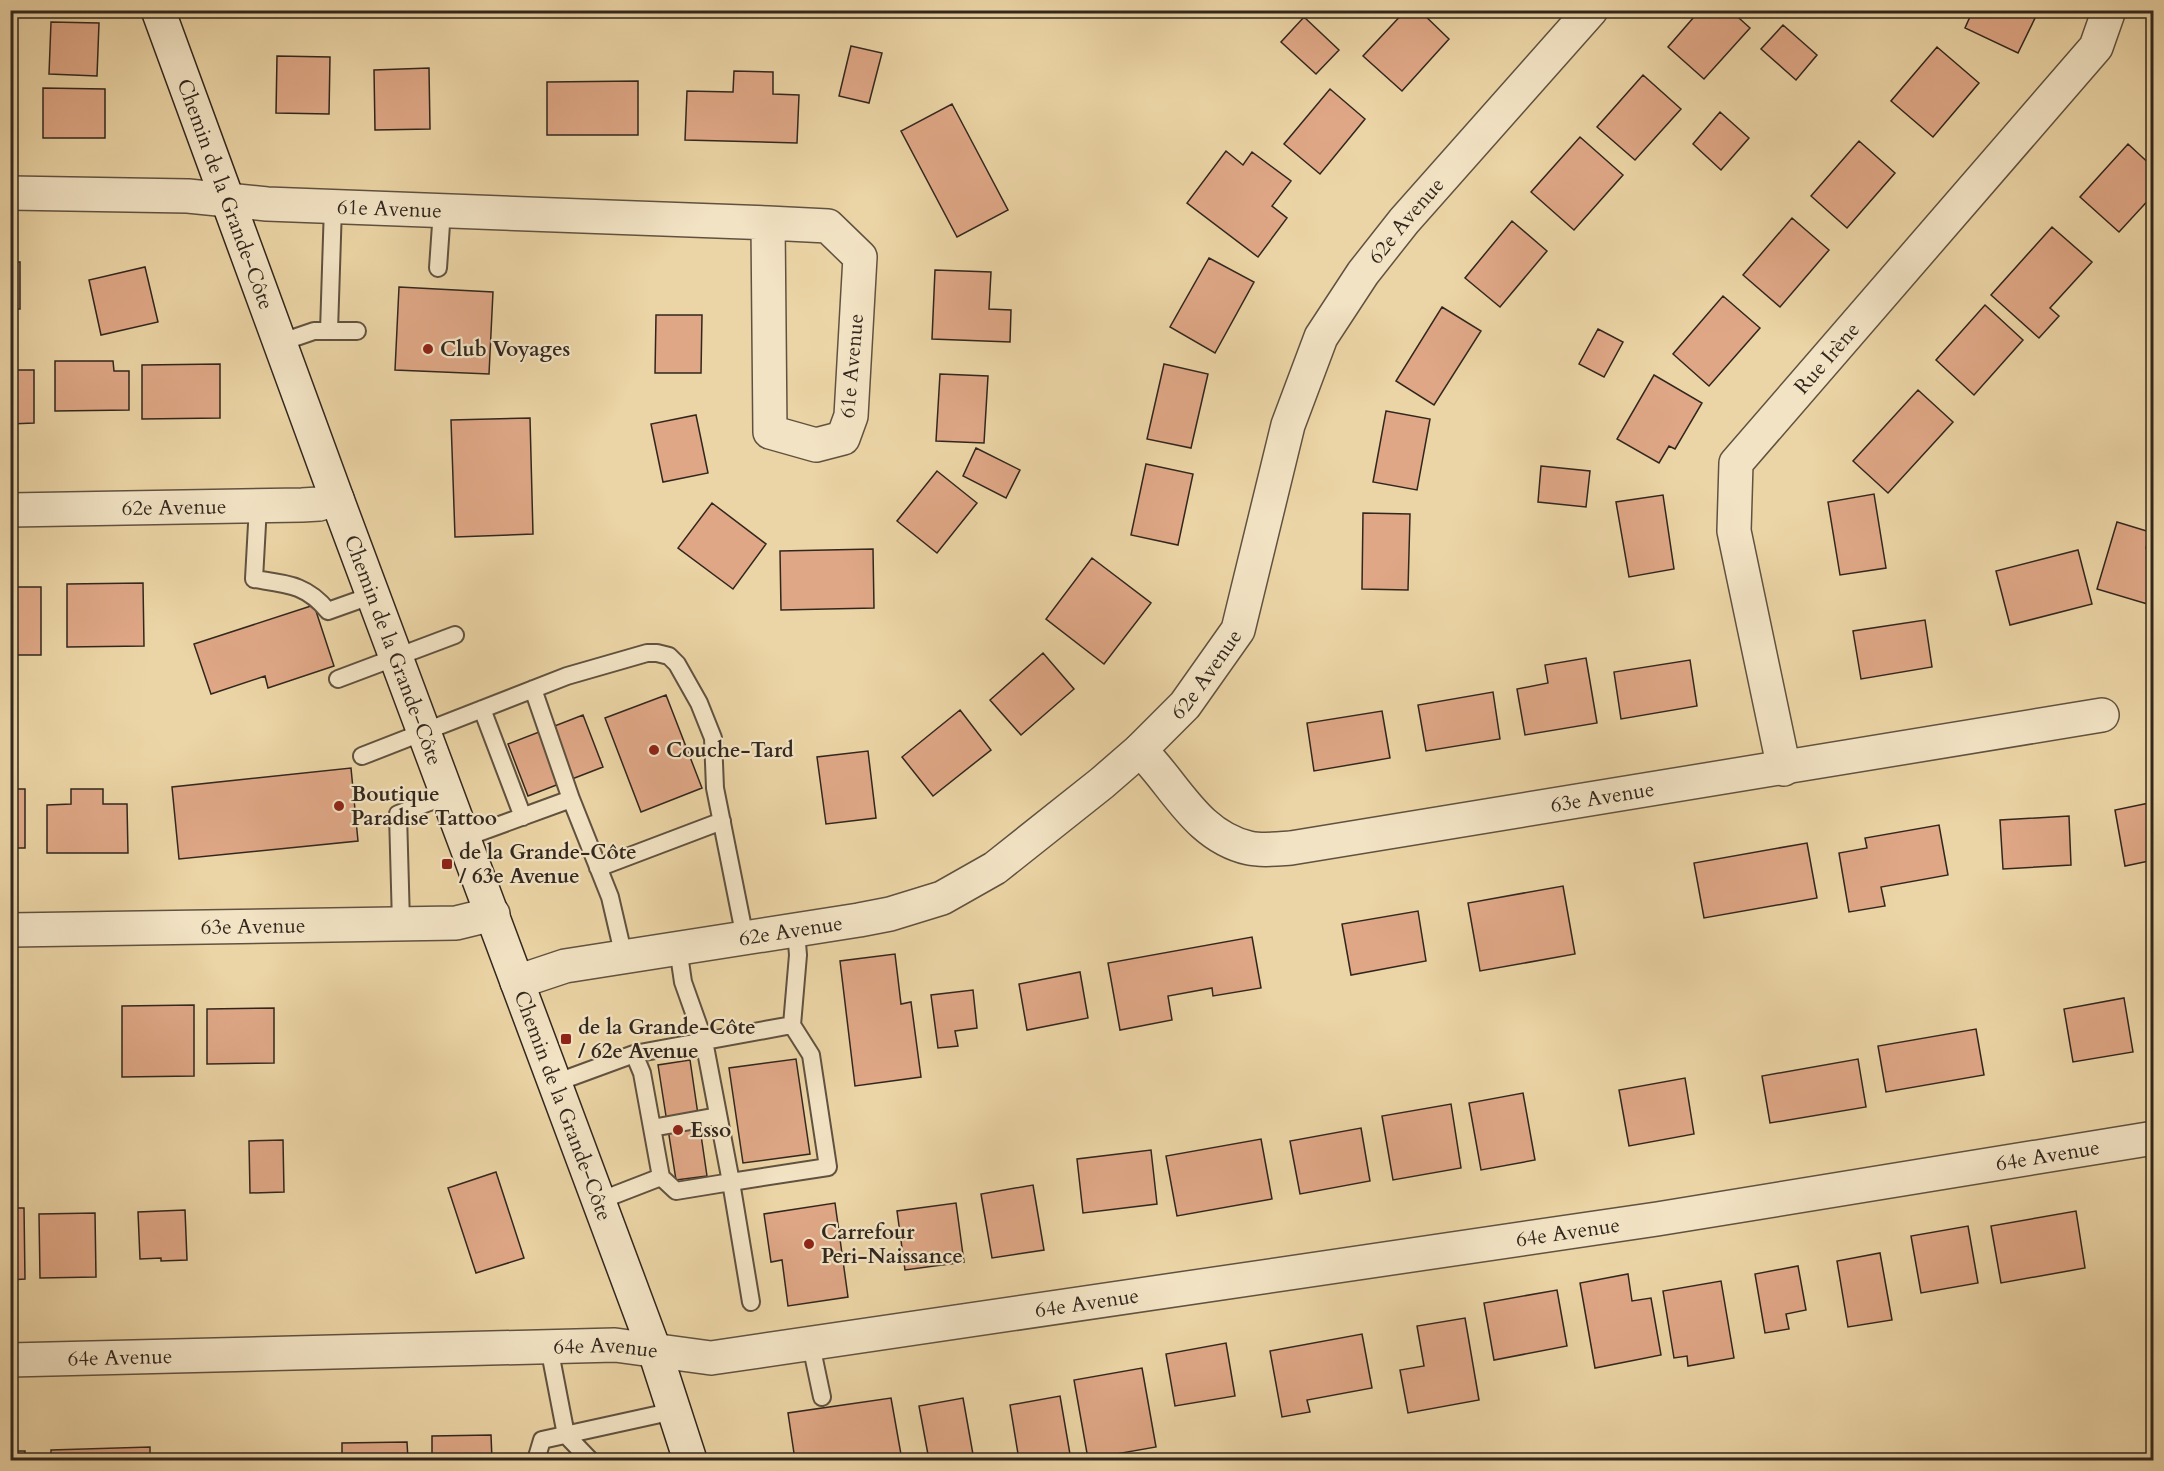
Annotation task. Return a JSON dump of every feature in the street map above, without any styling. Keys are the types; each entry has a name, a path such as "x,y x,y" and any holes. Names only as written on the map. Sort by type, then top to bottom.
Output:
{"street":[{"name":"Chemin de la Grande-Côte","path":"158,10 337,500 655,1352 690,1461"},
{"name":"62e Avenue","path":"517,982 552,969 890,914 942,898 995,868 1028,844 1140,750 1185,705 1238,630 1288,425 1321,337 1363,273 1404,221 1591,10"},
{"name":"Rue Irène","path":"1784,769 1734,531 1736,463 2096,47 2109,10"},
{"name":"61e Avenue","path":"10,193 188,196 227,201 333,206 768,223 828,226 860,257 851,416 843,438 816,445 770,432 768,223"},
{"name":"62e Avenue","path":"10,510 258,506 319,504 337,500"},
{"name":"63e Avenue","path":"1140,750 1202,824 1231,842 1250,848 1269,849 1303,846 2102,716"},
{"name":"63e Avenue","path":"10,930 456,923 493,914"},
{"name":"64e Avenue","path":"10,1360 615,1345 711,1358 1657,1219 2154,1138"}],"lane":[{"path":"329,331 333,206"},
{"path":"438,268 442,210"},
{"path":"279,343 303,334 357,331"},
{"path":"258,506 254,579 292,585 309,591 328,611 373,595"},
{"path":"338,679 455,635"},
{"path":"362,756 567,676 646,653 669,656 678,664 687,678 713,738 715,789 745,938"},
{"path":"533,689 613,906 624,957"},
{"path":"482,709 523,817"},
{"path":"400,923 398,814 448,795"},
{"path":"464,838 572,799"},
{"path":"598,868 722,821"},
{"path":"634,1054 642,1073 661,1177 676,1191 828,1167 811,1055 792,1025 798,955 795,931"},
{"path":"678,948 683,982 704,1041 751,1302"},
{"path":"555,1083 634,1054 792,1025"},
{"path":"652,1128 718,1116"},
{"path":"599,1201 661,1177"},
{"path":"811,1345 822,1398"},
{"path":"549,1347 566,1435 590,1461"},
{"path":"536,1461 542,1440 674,1411"}],"building":[{"path":"325,10 378,10 378,17 325,15"},
{"path":"1406,10 1419,10 1449,39 1402,91 1363,56"},
{"path":"1700,10 1730,10 1750,28 1704,79 1668,47"},
{"path":"1973,10 2039,10 2018,53 1965,28"},
{"path":"1304,17 1339,50 1316,74 1281,42"},
{"path":"51,22 99,23 97,76 49,74"},
{"path":"1783,25 1817,55 1796,80 1761,49"},
{"path":"851,46 882,53 869,103 839,96"},
{"path":"1937,47 1979,83 1933,137 1891,101"},
{"path":"277,56 330,57 329,114 276,113"},
{"path":"429,68 430,129 375,130 374,70"},
{"path":"734,71 773,72 773,94 799,95 797,143 685,140 687,91 733,92"},
{"path":"1643,75 1681,109 1635,160 1597,127"},
{"path":"638,81 638,135 547,135 547,82"},
{"path":"43,88 105,89 105,138 43,138"},
{"path":"1330,89 1365,119 1320,174 1284,144"},
{"path":"952,104 1008,210 957,237 901,131"},
{"path":"1720,112 1749,138 1721,170 1693,144"},
{"path":"1580,137 1623,175 1574,230 1531,192"},
{"path":"1859,141 1895,173 1847,228 1811,196"},
{"path":"2128,144 2154,168 2154,194 2119,232 2080,197"},
{"path":"1226,151 1243,165 1252,152 1291,181 1272,206 1287,218 1258,257 1187,203"},
{"path":"1792,218 1829,250 1780,307 1743,275"},
{"path":"1512,221 1547,251 1500,307 1465,278"},
{"path":"2052,227 2092,262 2050,308 2059,316 2039,338 1991,295"},
{"path":"1209,258 1254,282 1215,353 1170,327"},
{"path":"10,262 20,262 20,309 10,309"},
{"path":"145,267 158,322 101,335 89,280"},
{"path":"935,270 991,272 989,309 1011,310 1010,342 932,339"},
{"path":"399,287 493,292 489,374 395,370"},
{"path":"1723,296 1760,328 1709,386 1673,354"},
{"path":"1985,305 2023,340 1974,395 1936,360"},
{"path":"1442,307 1481,331 1434,405 1396,381"},
{"path":"656,315 702,315 701,373 655,373"},
{"path":"1598,329 1623,342 1604,377 1579,364"},
{"path":"55,361 113,361 114,371 129,371 129,410 55,411"},
{"path":"220,364 220,418 142,419 142,365"},
{"path":"1164,364 1208,374 1191,448 1147,439"},
{"path":"10,370 34,370 34,423 10,424"},
{"path":"940,374 988,376 984,443 936,441"},
{"path":"1654,375 1702,403 1675,449 1669,446 1659,463 1617,439"},
{"path":"1918,390 1953,422 1888,493 1853,461"},
{"path":"1386,411 1430,419 1417,490 1373,482"},
{"path":"696,415 708,473 663,482 651,424"},
{"path":"530,418 533,534 455,537 451,420"},
{"path":"976,448 1020,470 1006,498 963,476"},
{"path":"1146,464 1193,474 1178,545 1131,535"},
{"path":"1541,466 1590,471 1586,507 1538,502"},
{"path":"937,471 977,503 937,553 897,521"},
{"path":"1874,494 1886,568 1840,575 1828,502"},
{"path":"1663,495 1674,569 1629,577 1616,502"},
{"path":"712,503 766,544 733,589 678,548"},
{"path":"1363,513 1410,514 1408,590 1362,589"},
{"path":"2117,522 2150,532 2146,548 2154,551 2154,606 2097,589"},
{"path":"873,549 874,608 781,610 780,551"},
{"path":"2078,550 2092,604 2010,625 1996,571"},
{"path":"1092,558 1151,603 1104,664 1046,619"},
{"path":"143,583 144,646 67,647 67,584"},
{"path":"10,587 41,587 41,655 10,655"},
{"path":"314,605 334,666 268,688 265,676 211,694 194,644"},
{"path":"1925,620 1932,667 1861,679 1853,631"},
{"path":"1043,653 1074,689 1021,735 990,700"},
{"path":"1586,658 1597,723 1525,735 1517,689 1548,683 1545,665"},
{"path":"1690,660 1697,706 1621,719 1614,672"},
{"path":"1493,692 1500,739 1426,751 1418,705"},
{"path":"666,695 702,788 641,812 605,718"},
{"path":"960,710 991,750 933,796 902,757"},
{"path":"1382,711 1390,758 1314,771 1307,723"},
{"path":"583,715 603,767 528,796 508,744"},
{"path":"868,751 876,818 826,824 817,757"},
{"path":"351,768 358,841 179,859 172,787"},
{"path":"10,789 25,789 25,848 10,848"},
{"path":"71,789 103,789 103,804 127,804 128,853 47,853 47,805 71,804"},
{"path":"2154,802 2154,860 2125,866 2115,810"},
{"path":"2069,816 2071,865 2003,869 2000,820"},
{"path":"1939,825 1948,875 1881,887 1885,906 1849,912 1839,853 1867,848 1865,838"},
{"path":"1807,843 1817,898 1704,918 1694,863"},
{"path":"1563,886 1575,954 1480,971 1468,903"},
{"path":"1418,911 1426,961 1351,975 1342,924"},
{"path":"1252,937 1261,988 1213,996 1212,988 1168,996 1172,1020 1120,1030 1108,963"},
{"path":"895,954 901,1004 911,1002 921,1077 855,1086 840,961"},
{"path":"1080,972 1088,1018 1027,1030 1019,984"},
{"path":"973,990 977,1028 955,1031 958,1046 938,1048 931,995"},
{"path":"2124,998 2133,1052 2073,1062 2064,1009"},
{"path":"194,1005 194,1076 122,1077 122,1006"},
{"path":"274,1008 274,1063 207,1064 207,1009"},
{"path":"1976,1029 1984,1075 1886,1092 1878,1046"},
{"path":"796,1059 810,1154 743,1163 729,1068"},
{"path":"1858,1059 1866,1107 1770,1123 1762,1076"},
{"path":"690,1060 707,1176 676,1180 658,1065"},
{"path":"1685,1078 1694,1134 1629,1146 1619,1090"},
{"path":"1523,1093 1535,1160 1481,1170 1469,1103"},
{"path":"1451,1104 1461,1168 1393,1180 1382,1116"},
{"path":"1361,1128 1370,1181 1300,1194 1290,1141"},
{"path":"1261,1139 1272,1199 1177,1216 1166,1156"},
{"path":"283,1140 284,1192 250,1193 249,1141"},
{"path":"1151,1150 1157,1204 1083,1213 1077,1159"},
{"path":"496,1172 524,1258 476,1273 448,1188"},
{"path":"1033,1185 1044,1250 992,1258 981,1194"},
{"path":"835,1203 848,1297 788,1306 782,1260 771,1262 764,1214"},
{"path":"956,1203 964,1262 905,1270 897,1211"},
{"path":"10,1208 24,1208 25,1279 10,1280"},
{"path":"185,1210 187,1260 140,1259 138,1212"},
{"path":"2076,1211 2085,1268 2001,1283 1991,1226"},
{"path":"95,1213 96,1277 40,1278 39,1214"},
{"path":"1968,1226 1978,1283 1921,1293 1911,1236"},
{"path":"1880,1253 1892,1320 1848,1327 1837,1261"},
{"path":"1798,1266 1806,1310 1786,1314 1789,1329 1765,1333 1755,1274"},
{"path":"1628,1274 1632,1301 1651,1298 1661,1355 1595,1368 1580,1283"},
{"path":"1721,1281 1734,1358 1688,1366 1687,1356 1674,1358 1663,1291"},
{"path":"1557,1290 1567,1346 1494,1360 1484,1303"},
{"path":"1465,1318 1479,1400 1408,1413 1400,1370 1424,1366 1417,1326"},
{"path":"1362,1334 1372,1388 1307,1400 1310,1412 1282,1417 1270,1351"},
{"path":"1226,1343 1235,1396 1175,1406 1166,1354"},
{"path":"1142,1368 1156,1447 1088,1459 1074,1380"},
{"path":"1060,1396 1071,1460 1019,1460 1010,1405"},
{"path":"891,1398 902,1460 795,1460 788,1413"},
{"path":"963,1398 974,1460 929,1460 919,1406"},
{"path":"491,1435 492,1460 432,1460 432,1436"},
{"path":"407,1442 408,1460 342,1460 342,1443"},
{"path":"150,1447 150,1460 51,1460 51,1450"},
{"path":"10,1451 25,1451 25,1460 10,1460"}],"place":[{"name":"Club Voyages","path":"428,349"},
{"name":"Couche-Tard","path":"654,750"},
{"name":"Boutique Paradise Tattoo","path":"339,806"},
{"name":"de la Grande-Côte / 63e Avenue","path":"447,864"},
{"name":"de la Grande-Côte / 62e Avenue","path":"566,1039"},
{"name":"Esso","path":"678,1130"},
{"name":"Carrefour Peri-Naissance","path":"809,1244"}]}
